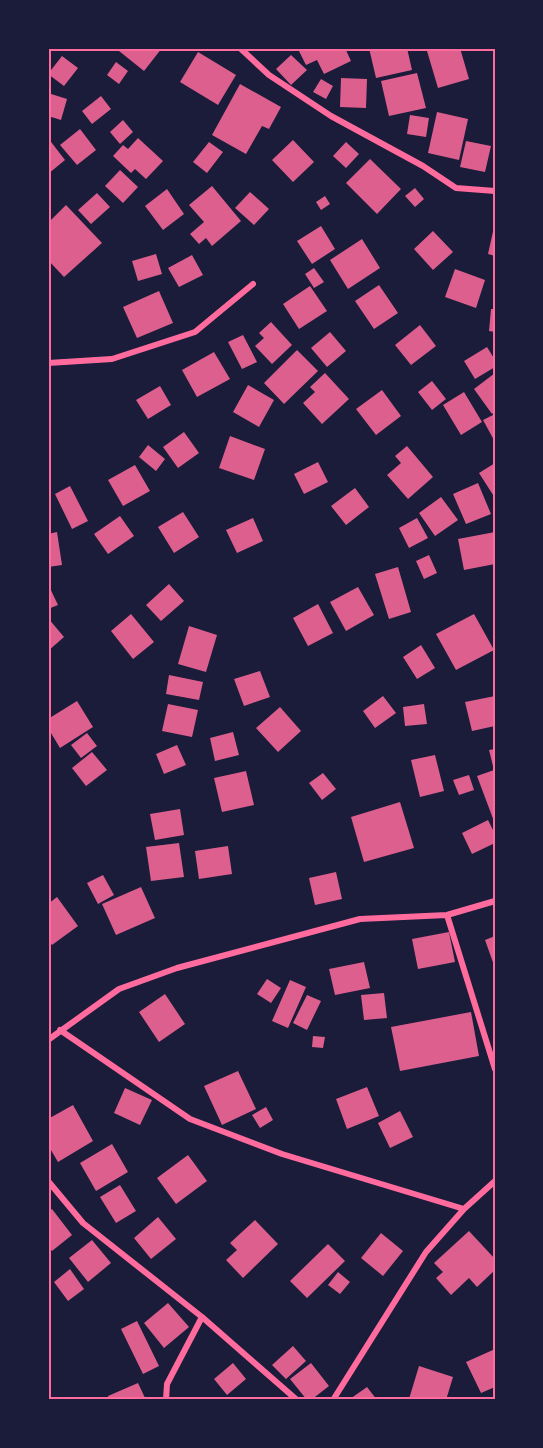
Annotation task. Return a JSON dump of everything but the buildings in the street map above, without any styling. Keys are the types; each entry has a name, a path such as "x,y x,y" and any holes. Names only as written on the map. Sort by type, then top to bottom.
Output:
{"street":[{"path":"240,48 269,75 331,116 423,166 456,188 495,191"},
{"path":"48,363 112,359 195,332 254,284"},
{"path":"48,1040 119,989 210,958 360,919 447,915 495,901"},
{"path":"447,915 495,1069"},
{"path":"60,1030 190,1119 282,1154 464,1209"},
{"path":"48,1181 83,1223 202,1317 297,1400"},
{"path":"333,1400 426,1252 464,1209 495,1181"},
{"path":"166,1400 167,1384 202,1317"}]}
